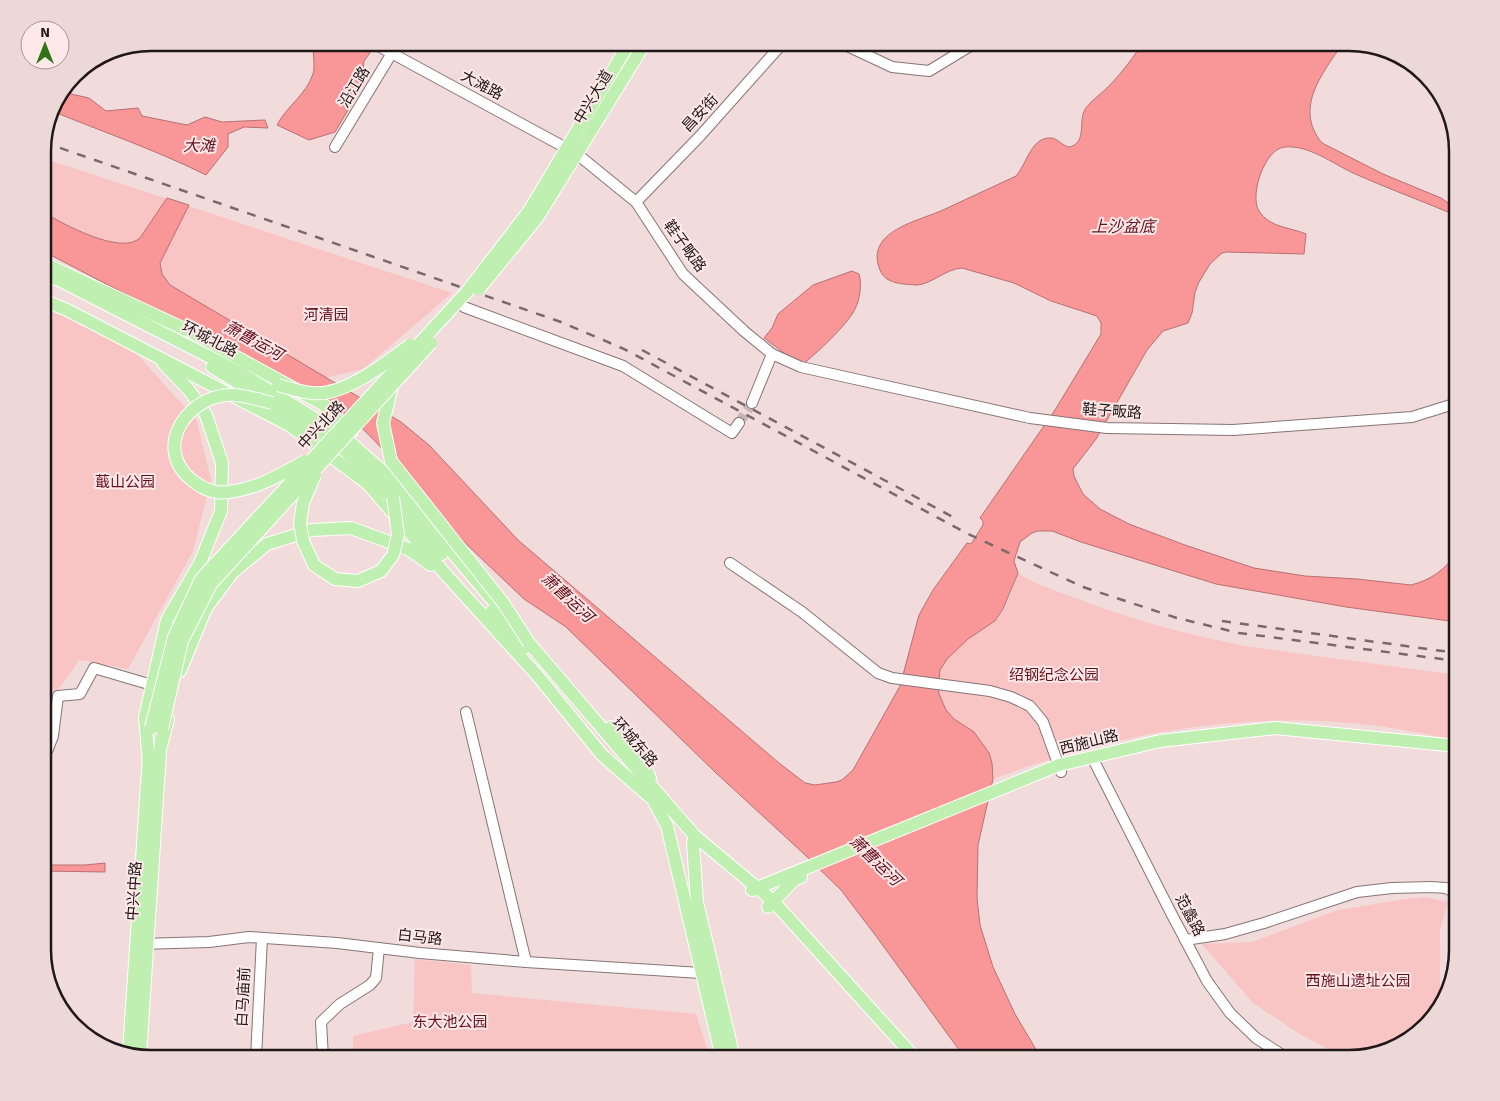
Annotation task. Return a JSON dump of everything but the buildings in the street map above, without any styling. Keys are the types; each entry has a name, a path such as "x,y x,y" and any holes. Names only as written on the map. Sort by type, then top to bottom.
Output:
{"main road":[{"name":"中兴大道","path":"572,151 623,51"},
{"name":"中兴大道","path":"562,167 639,51"},
{"name":"中兴北路","path":"156,728 174,637 201,579 392,386 464,307 537,218 562,167"},
{"name":"中兴北路","path":"317,461 466,293 562,167"},
{"path":"51,267 189,331 324,405 484,573 524,627 642,761 654,797 667,826 720,1050"},
{"name":"环城北路","path":"51,278 57,279 239,377 339,439"},
{"path":"57,279 150,320 278,385 312,394 335,390 371,374 434,327"},
{"path":"51,303 154,354 289,425 368,484 448,577 538,675 602,754 654,797"},
{"path":"149,763 145,717 167,620 200,563 221,511 222,463 206,415 189,390 154,354"},
{"name":"环城北路","path":"239,377 272,403 339,439"},
{"path":"392,386 383,423 391,461 504,604 529,643"},
{"path":"272,403 234,395 216,397 200,404 184,418 177,430 174,445 176,459 185,475 201,487 217,492 243,490 317,461"},
{"name":"环城东路","path":"339,439 393,497 618,753"},
{"name":"环城东路","path":"339,439 389,477 529,643 654,797 694,839 770,904 907,1050"},
{"path":"317,461 303,503 300,523 303,542 314,565 336,579 358,581 381,571 393,555 398,535 393,497"},
{"path":"161,746 182,663 206,608 233,572 266,544 312,530 351,528 408,549 448,577"},
{"name":"中兴中路","path":"130,1047 161,746 156,728"},
{"name":"中兴中路","path":"140,1049 149,763 156,728"},
{"name":"西施山路","path":"753,890 794,877 1056,770 1160,741 1275,728 1449,745"},
{"name":"西施山路","path":"1056,770 1095,763 1161,746 1275,734 1449,753"},
{"path":"694,839 697,902 732,1050"},
{"name":"西施山路","path":"770,904 794,877"},
{"name":"环城东路","path":"770,904 899,1050"}],"street":[{"name":"大滩路","path":"388,51 572,151"},
{"name":"昌安街","path":"636,202 700,136 775,51"},
{"path":"859,51 892,68 929,71 961,51"},
{"name":"沿江路","path":"335,147 392,53"},
{"name":"鞋子畈路","path":"572,151 636,202 683,274 744,331 772,354 801,367 1030,418 1107,428 1234,430 1412,417 1449,406"},
{"path":"464,307 624,366 732,433 739,423"},
{"path":"752,403 772,354"},
{"path":"730,563 802,612 878,673 892,678 990,691 1011,697 1030,706 1043,722 1056,770"},
{"path":"51,741 58,696 80,694 94,668 152,685"},
{"path":"466,712 526,962"},
{"name":"范蠡路","path":"1095,763 1207,981 1230,1013 1256,1038 1275,1050"},
{"path":"1185,940 1224,934 1264,923 1356,892 1392,888 1431,887 1449,890"},
{"name":"白马路","path":"142,944 209,942 249,937 337,943 526,962 701,973"},
{"name":"白马庙前","path":"256,1050 262,938"},
{"path":"323,1050 321,1022 340,1004 370,985 376,978 379,948"}],"green space":[{"name":"河清园","path":"51,161 452,293 363,369 316,380 51,230"},
{"name":"蕺山公园","path":"51,310 129,345 197,421 211,480 193,551 128,669 79,660 58,690 51,690"},
{"name":"绍钢纪念公园","path":"1018,573 1042,586 1111,611 1155,625 1200,636 1245,646 1449,674 1449,738 1385,727 1313,721 1220,724 1127,739 1037,763 993,779 992,762 985,748 943,706 938,693 938,677 944,663 954,651 993,623 1003,612"},
{"name":"西施山遗址公园","path":"1426,897 1448,902 1440,930 1440,990 1428,1011 1410,1029 1381,1044 1362,1049 1330,1050 1298,1033 1253,1003 1202,944 1252,942 1338,910"},
{"name":"东大池公园","path":"415,959 471,965 472,993 696,1014 707,1050 353,1050 353,1036 413,1022"}],"water":[{"path":"313,51 371,51 364,61 361,88 335,132 309,140 277,125 285,112 306,88 314,70"},
{"path":"1137,51 1337,51 1314,91 1311,104 1310,117 1314,130 1322,143 1383,174 1441,198 1449,204 1449,213 1353,173 1312,152 1294,147 1278,149 1265,163 1261,173 1256,194 1256,204 1264,217 1274,224 1306,234 1304,254 1227,252 1222,253 1210,264 1195,292 1192,313 1188,323 1163,331 1147,350 1096,439 1073,469 1074,476 1083,494 1100,509 1129,524 1254,568 1305,576 1411,585 1438,573 1449,562 1449,621 1346,607 1216,584 1081,542 1052,531 1032,533 1020,542 1014,561 1018,573 1003,609 995,621 968,639 947,659 940,670 938,688 946,710 954,719 974,732 989,753 992,763 993,779 978,845 977,898 980,925 993,967 1015,1014 1036,1050 959,1050 841,890 715,772 566,627 524,599 463,541 408,475 346,414 320,406 192,329 51,255 51,216 77,230 106,241 131,243 140,238 167,198 189,205 160,263 162,274 170,285 401,422 429,445 518,540 779,763 805,783 815,785 836,782 842,780 853,770 900,686 919,615 933,590 967,543 971,544 983,525 983,521 980,518 1055,410 1101,334 1101,323 1097,316 1051,301 1014,283 962,268 950,271 922,284 916,285 890,281 882,275 880,270 877,257 880,246 896,230 1016,176 1039,141 1052,138 1069,147 1074,145 1080,138 1085,109 1128,64"},
{"name":"大滩","path":"70,94 89,98 106,111 138,108 142,116 187,125 205,117 222,122 265,120 268,128 244,127 228,134 228,147 206,175 149,149 59,113"},
{"path":"852,271 859,274 860,282 859,296 855,309 824,346 803,364 764,338 772,328 778,314 813,285"},
{"path":"105,863 105,872 51,871 51,865"}],"tunnel":[{"path":"739,423 752,403"}],"railway":[{"path":"51,145 561,322 624,349 968,534 1083,587 1177,618 1239,633 1449,660"},
{"path":"642,350 953,517"},
{"path":"1222,621 1449,652"}],"water label":[{"name":"上沙盆底","path":"1123,226"},
{"name":"萧曹运河","path":"254,340"},
{"name":"萧曹运河","path":"568,597"},
{"name":"萧曹运河","path":"876,860"}]}
